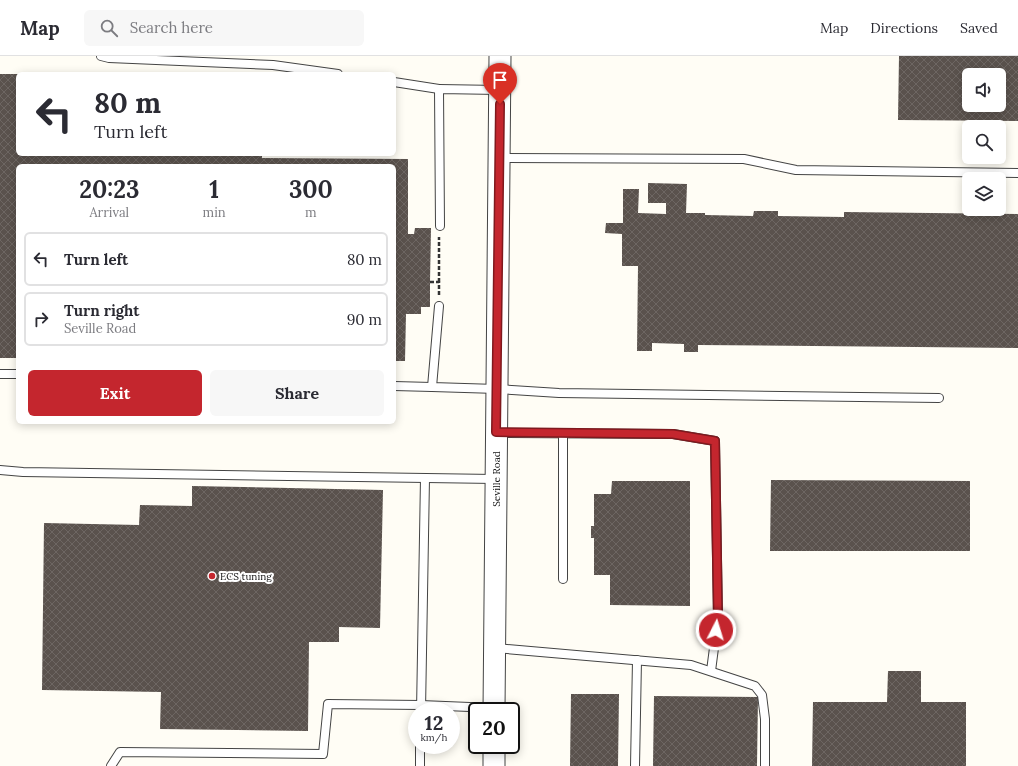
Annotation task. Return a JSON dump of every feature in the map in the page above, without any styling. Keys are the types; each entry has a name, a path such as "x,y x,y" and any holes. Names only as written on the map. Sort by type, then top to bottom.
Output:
{"street":[{"name":"Seville Road","path":"494,702 500,56"},
{"path":"494,754 494,766"}],"lane":[{"path":"101,56 109,58 273,65 324,72"},
{"path":"396,82 439,89 500,90"},
{"path":"439,89 440,226"},
{"path":"499,158 744,159 796,170 1018,173"},
{"path":"432,387 438,306"},
{"path":"0,374 16,374"},
{"path":"396,386 497,389 558,393 939,398"},
{"path":"496,432 673,434 715,441 718,617 711,671"},
{"path":"563,433 563,579"},
{"path":"0,470 31,472 496,479"},
{"path":"421,702 425,478"},
{"path":"495,648 691,665 755,686 762,695 765,719 765,766"},
{"path":"636,766 637,660"},
{"path":"111,766 120,752 323,754 328,704 408,707"},
{"path":"420,754 420,766"}],"path":[{"path":"438,306 440,226"},
{"path":"430,282 439,282"}],"building":[{"path":"899,56 1018,56 1018,121 898,120"},
{"path":"0,74 16,74 16,156 262,156 262,158 408,159 408,234 414,234 415,228 431,228 430,307 421,307 421,314 406,314 405,361 396,361 396,164 16,164 16,358 0,358"},
{"path":"648,183 687,184 686,213 705,213 705,215 753,216 754,211 778,211 778,216 844,217 844,212 962,213 962,216 1006,216 1006,214 1018,214 1018,348 698,345 698,352 684,352 684,344 652,343 652,351 637,351 638,266 622,266 622,234 605,233 606,223 623,223 623,189 639,189 638,213 666,214 666,203 648,203"},
{"path":"771,480 970,481 970,551 770,551"},
{"path":"612,481 690,481 690,606 610,605 610,575 594,575 594,538 591,538 591,526 594,526 594,494 611,494"},
{"name":"ECS tuning","path":"192,486 383,490 380,628 339,627 339,642 309,642 308,731 160,729 161,692 42,690 44,523 139,525 140,505 192,506"},
{"path":"888,671 921,671 921,702 966,702 966,766 812,766 813,702 887,702"},
{"path":"571,694 619,694 618,766 570,766"},
{"path":"654,696 758,697 757,766 653,766"}],"place":[{"name":"ECS tuning","path":"212,576"}],"route":[{"path":"500,104 496,432 673,434 715,441 718,617 716,630"}]}
